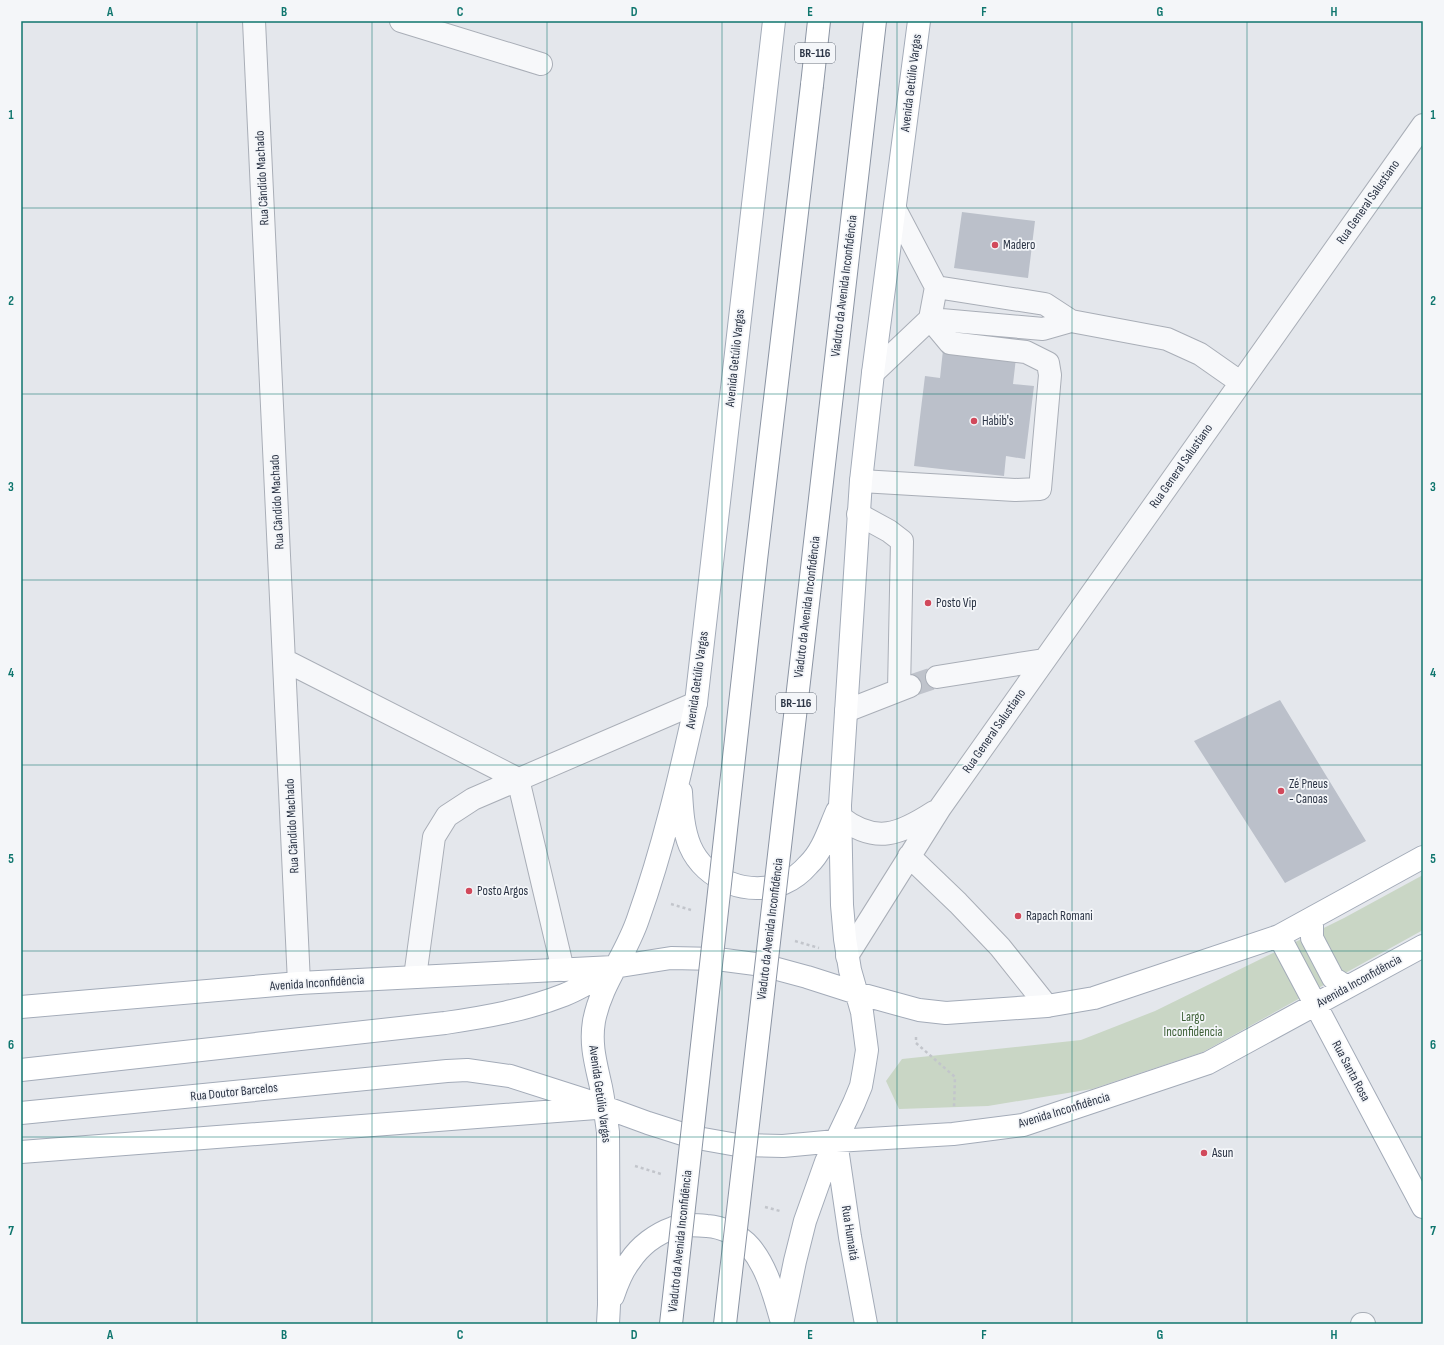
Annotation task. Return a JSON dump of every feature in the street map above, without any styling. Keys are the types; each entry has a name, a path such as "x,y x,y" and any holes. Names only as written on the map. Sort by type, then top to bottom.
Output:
{"main road":[{"name":"Avenida Getúlio Vargas","path":"608,1315 608,1132 592,1045 594,1022 605,986 638,922 646,897 680,779 696,703 774,21"},
{"name":"Viaduto da Avenida Inconfidência","path":"671,1324 819,21"},
{"name":"Viaduto da Avenida Inconfidência","path":"725,1324 875,21"},
{"name":"Avenida Getúlio Vargas","path":"782,1323 794,1261 805,1221 826,1162 854,1103 860,1086 867,1050 865,1031 847,956 842,905 840,811 861,481 873,373 919,21"},
{"path":"680,779 682,814 690,846 698,860 709,870 720,878 736,885 752,888 766,888 784,883 797,875 818,853 840,811"},
{"name":"Avenida Inconfidência","path":"21,1007 299,983 614,967 671,958 717,958 763,965 807,977 857,994 919,1010 946,1013 1047,1006 1094,998 1279,936 1423,857"},
{"path":"1312,918 1312,938 1333,978 1347,987"},
{"name":"Rua Santa Rosa","path":"1279,936 1423,1207"},
{"name":"Avenida Inconfidência","path":"447,1071 467,1070 510,1076 692,1137 737,1145 783,1146 836,1141 954,1134 1023,1125 1208,1063 1423,946"},
{"name":"Avenida Inconfidência","path":"21,1070 445,1023 487,1017 565,995 589,983 614,967"},
{"name":"Rua Doutor Barcelos","path":"21,1113 447,1071"},
{"name":"Avenida Inconfidência","path":"21,1152 604,1107"},
{"name":"Rua Humaitá","path":"836,1141 850,1237 866,1324"},
{"path":"608,1315 621,1276 629,1261 642,1246 658,1235 674,1227 693,1225 711,1226 725,1230 740,1238 750,1246 761,1263 769,1282 782,1323"}],"street":[{"name":"Rua Cândido Machado","path":"254,21 299,983"},
{"path":"401,21 541,64"},
{"name":"Rua General Salustiano","path":"847,956 940,808 1423,125"},
{"path":"873,373 930,319 936,286 895,209"},
{"path":"936,286 1045,304 1071,321 1167,339 1200,354 1240,382"},
{"path":"930,319 1043,329 1071,321"},
{"path":"861,481 1015,490 1040,489 1050,374 1048,363 1026,352 950,343 930,319"},
{"path":"846,711 904,688 902,541 889,531 858,514"},
{"path":"284,660 518,779 563,970"},
{"path":"937,677 1044,660"},
{"path":"415,977 434,837 447,816 473,799 696,703"},
{"name":"Rua General Salustiano","path":"840,811 848,823 863,830 882,834 908,828 940,808"},
{"path":"909,856 958,903 1000,947 1047,1006"}],"path":[{"path":"919,1010 916,1043 955,1076 954,1134"}],"green space":[{"name":"Largo Inconfidencia","path":"1423,875 1423,930 1203,1052 1092,1089 988,1106 899,1109 886,1081 902,1059 1081,1040 1155,1011 1344,918"}],"building":[{"name":"Madero","path":"962,212 1035,221 1028,278 954,268"},
{"name":"Habib's","path":"943,350 1016,358 1013,384 1034,386 1025,459 1006,456 1004,476 914,466 925,376 940,378"},
{"name":"Zé Pneus - Canoas","path":"1280,700 1366,841 1285,883 1194,741"}],"tunnel":[{"path":"910,686 937,677"}],"place":[{"name":"Madero","path":"995,245"},
{"name":"Habib's","path":"974,421"},
{"name":"Posto Vip","path":"928,603"},
{"name":"Zé Pneus - Canoas","path":"1281,791"},
{"name":"Posto Argos","path":"469,891"},
{"name":"Rapach Romani","path":"1018,916"},
{"name":"Asun","path":"1204,1153"}]}
